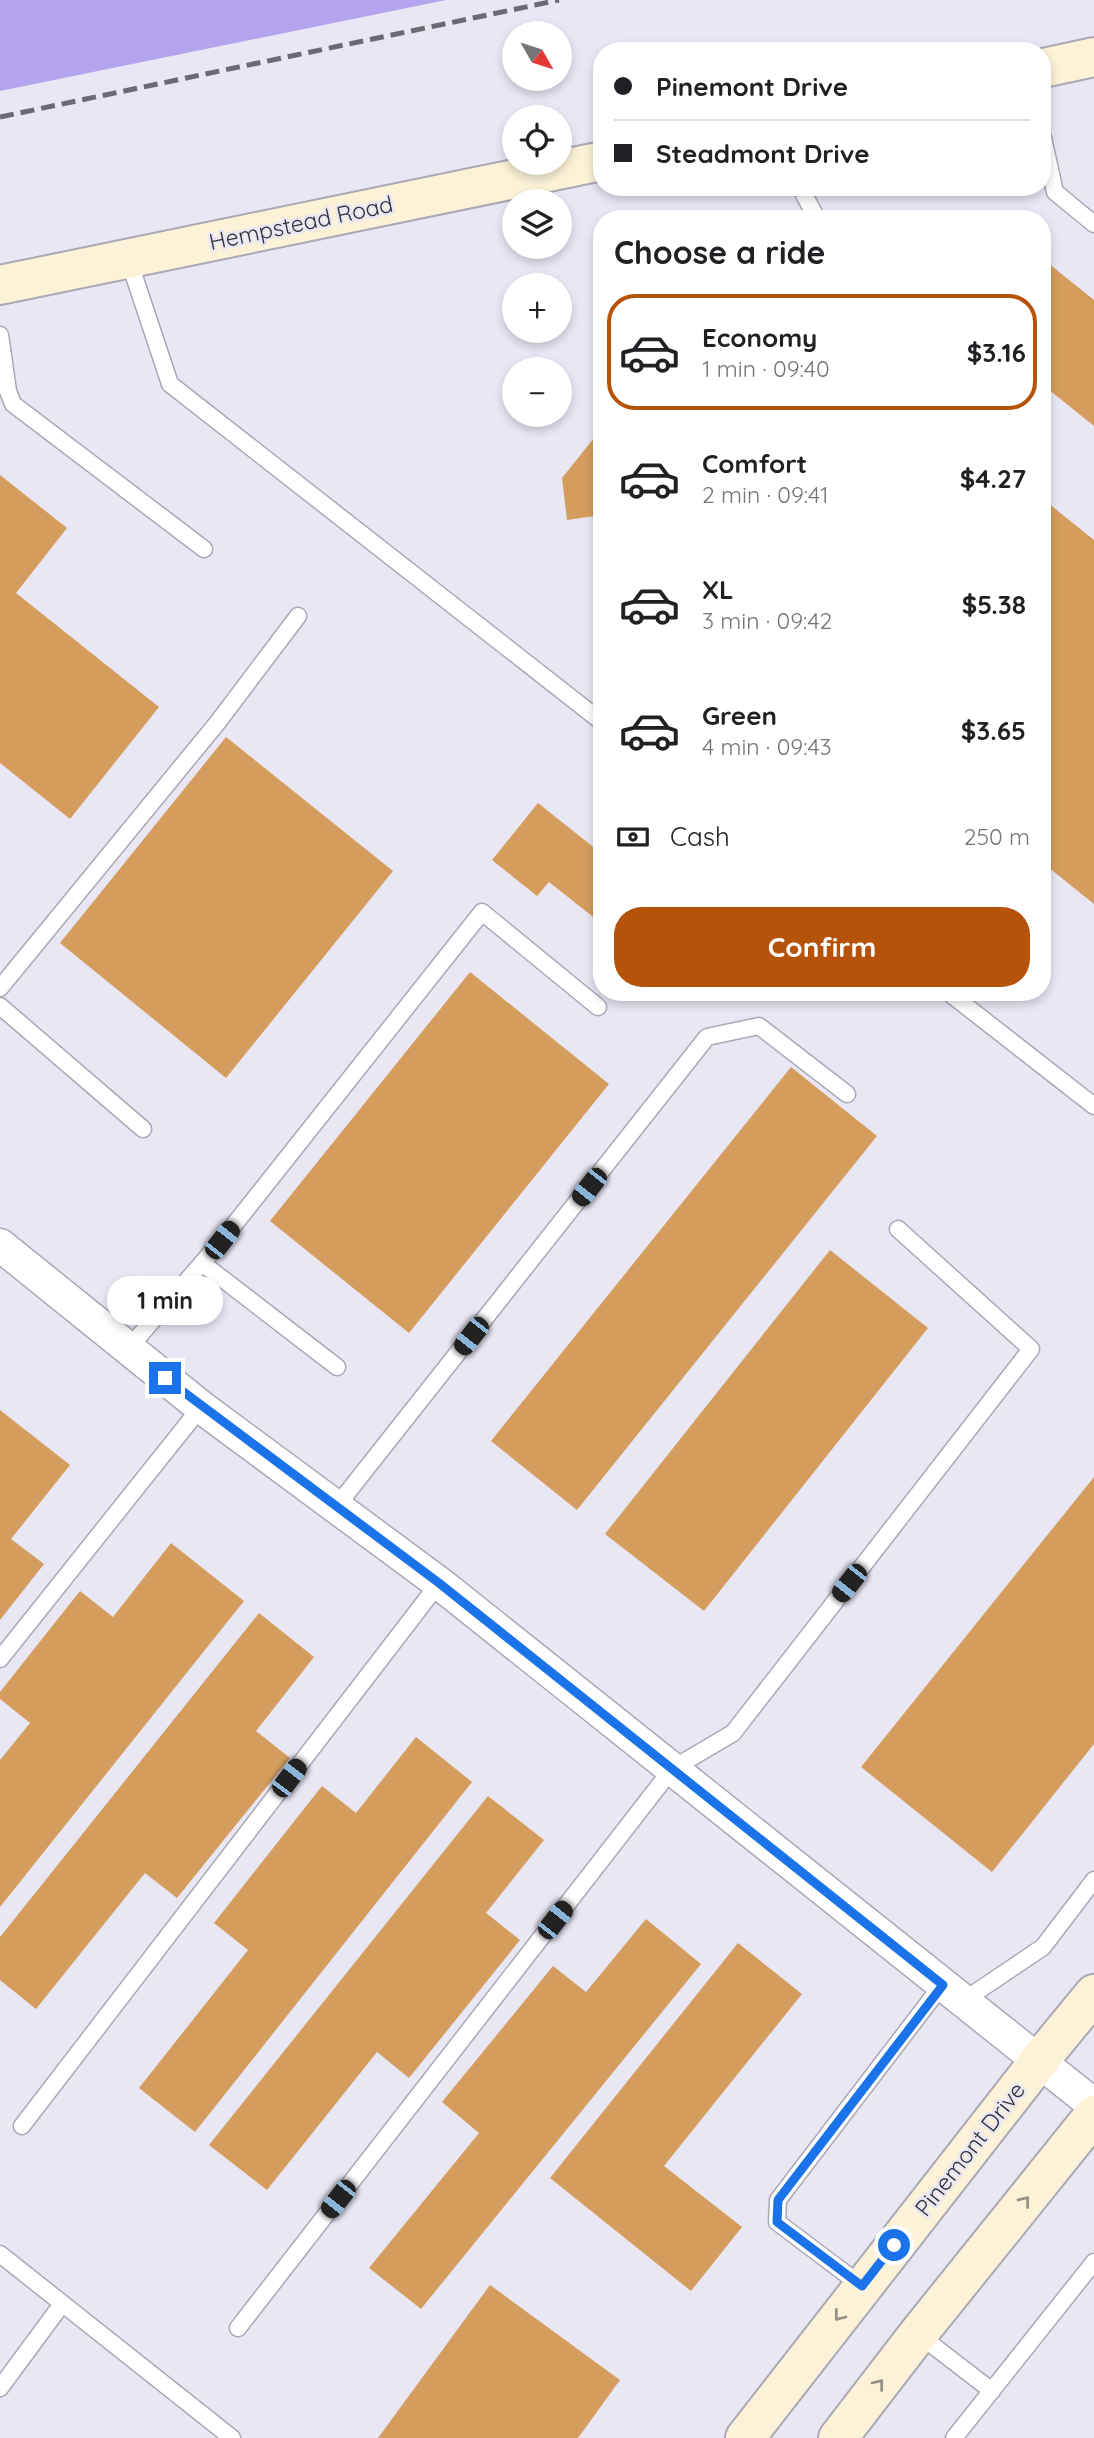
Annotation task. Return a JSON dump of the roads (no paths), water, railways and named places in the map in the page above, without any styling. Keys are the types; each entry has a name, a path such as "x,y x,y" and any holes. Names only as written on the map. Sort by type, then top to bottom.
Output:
{"main road":[{"path":"1051,66 1094,57"},
{"name":"Hempstead Road","path":"0,285 593,162"},
{"name":"Pinemont Drive","path":"745,2438 1094,1994"},
{"path":"838,2438 1094,2115"}],"street":[{"path":"0,1245 201,1407 439,1583 1094,2105"}],"lane":[{"path":"1051,174 1055,192 1094,224"},
{"path":"128,258 170,384 593,715"},
{"path":"0,335 8,391 6,406 204,549"},
{"path":"0,988 218,722 298,617"},
{"path":"128,1349 202,1263 482,912 598,1007"},
{"path":"959,1001 1094,1107"},
{"path":"0,1006 143,1129"},
{"path":"336,1507 707,1037 759,1026 847,1094"},
{"path":"237,2328 672,1769 733,1733 1031,1349 898,1229"},
{"path":"202,1263 337,1367"},
{"path":"0,1659 201,1407"},
{"path":"22,2126 439,1583"},
{"path":"862,2286 777,2222 778,2200 953,1993 1043,1947 1094,1880"},
{"path":"0,2254 232,2438"},
{"path":"954,2438 1094,2262"},
{"path":"0,2388 62,2304"},
{"path":"918,2334 992,2391"}],"railway":[{"path":"0,117 559,0"}]}
